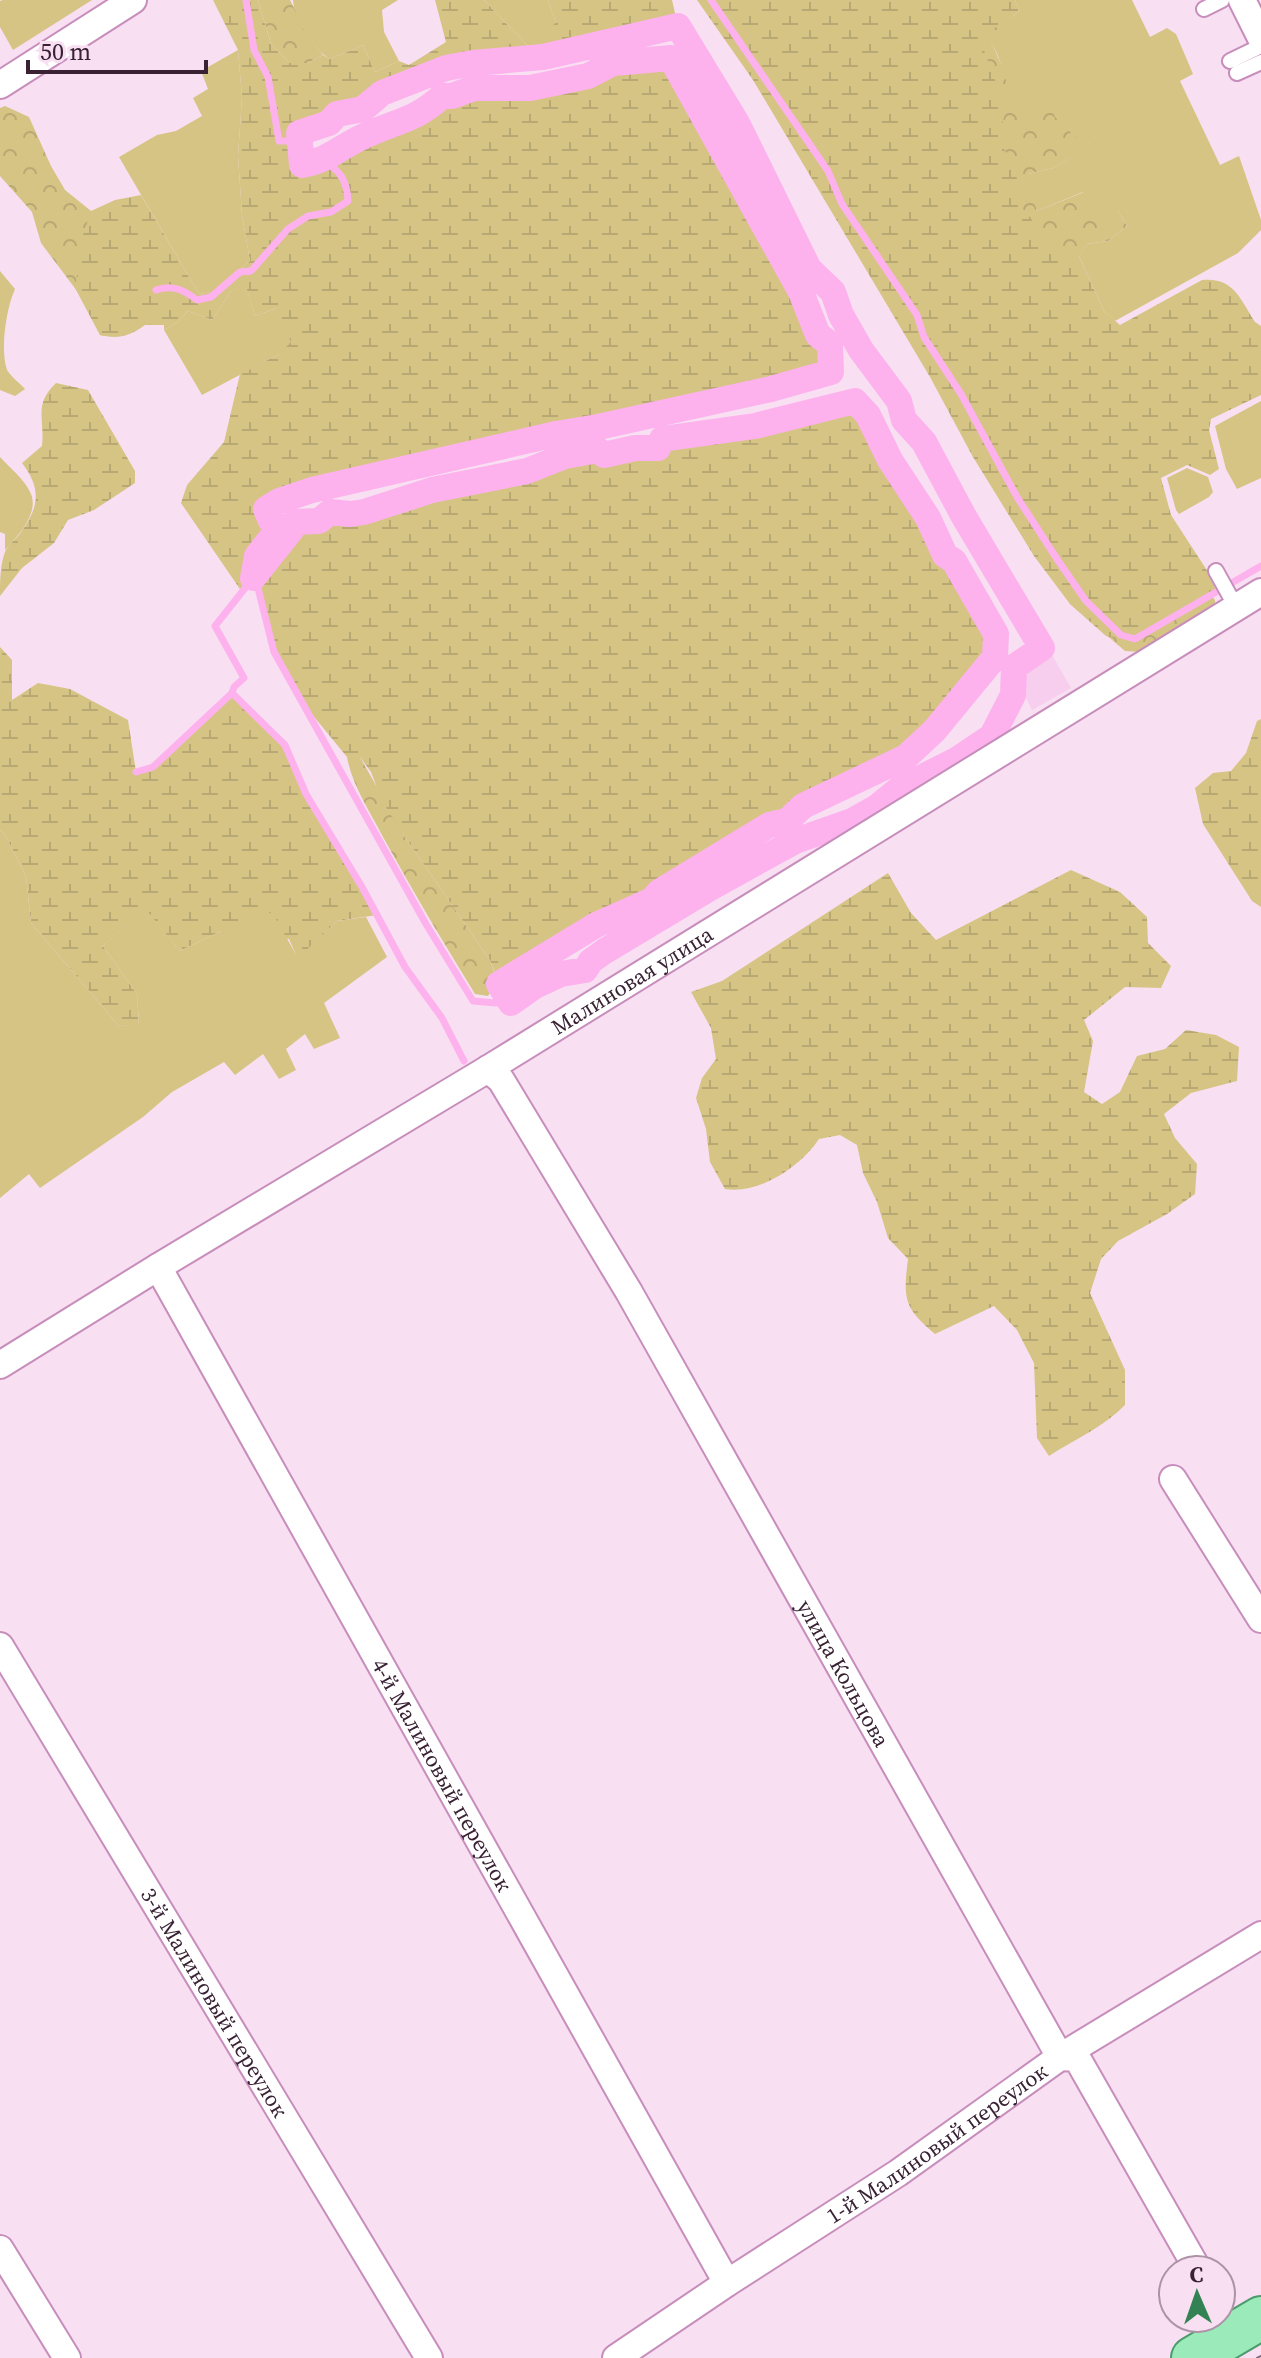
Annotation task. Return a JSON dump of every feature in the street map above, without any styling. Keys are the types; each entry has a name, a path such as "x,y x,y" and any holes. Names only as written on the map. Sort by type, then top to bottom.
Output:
{"main road":[{"path":"1193,2358 1239,2321"}],"street":[{"path":"0,85 133,0"},
{"path":"1242,0 1260,36"},
{"name":"Малиновая улица","path":"0,1365 488,1069 1261,592"},
{"name":"улица Кольцова","path":"488,1069 501,1080 629,1292 1060,2057 1077,2058 1189,2254"},
{"name":"4-й Малиновый переулок","path":"158,1267 727,2283"},
{"path":"1173,1479 1261,1619"},
{"name":"3-й Малиновый переулок","path":"0,1646 429,2358"},
{"name":"1-й Малиновый переулок","path":"616,2358 898,2173 1060,2057 1261,1935"},
{"path":"0,2249 67,2358"}],"lane":[{"path":"1204,9 1222,0"},
{"path":"1260,36 1233,67 1261,62"},
{"path":"1216,571 1236,607"}],"shaded area":[{"path":"1048,648 1071,688 1032,710 1018,682 1018,668"}],"green space":[{"path":"92,0 13,50 0,27 0,1"},
{"path":"213,0 258,0 271,44 290,63 308,63 323,55 330,59 363,45 375,72 399,61 409,65 446,42 435,0 484,0 527,45 556,22 548,0 672,0 678,26 671,29 543,57 446,68 382,93 363,109 337,114 329,123 299,133 302,164 327,157 364,136 414,116 442,96 452,96 474,88 530,88 588,76 613,63 671,58 801,292 818,335 830,344 831,372 771,389 312,490 279,501 267,509 271,521 280,527 257,556 253,578 242,592 181,503 187,485 224,442 240,374 279,354 277,308 255,316 245,284 230,292 212,320 188,311 178,322 164,330 164,325 145,324 124,336 107,336 100,335 75,288 83,235 91,211 115,200 141,195 199,294 212,292 250,261 242,215 238,156 242,97 238,50"},
{"path":"258,0 290,0 312,42 323,55 308,63 290,63 271,44"},
{"path":"293,0 398,0 382,10 384,32 399,61 375,72 363,45 330,59 317,48 306,32"},
{"path":"484,0 548,0 556,22 538,40 527,45"},
{"path":"697,0 1015,0 1019,11 1002,25 978,34 1006,110 998,139 1015,168 1022,208 1052,256 1077,252 1104,311 1120,325 1202,280 1213,280 1235,291 1255,322 1261,326 1261,395 1211,419 1209,430 1219,469 1210,475 1187,465 1161,478 1171,515 1210,575 1217,593 1135,639 1106,636 1070,604 1034,556 973,457 930,377 753,80"},
{"path":"1015,0 1132,0 1150,37 1167,28 1176,34 1193,74 1180,81 1220,165 1239,156 1261,220 1261,230 1238,253 1115,321 1104,311 1079,256 1087,244 1108,241 1127,226 1118,211 1095,216 1083,204 1083,192 1037,211 1028,174 1053,168 1098,143 1094,136 1076,138 1055,117 1047,97 1027,109 1013,101 988,35 1017,26 1013,16 1019,11"},
{"path":"1008,6 1018,26 989,36 1005,74 1047,97 1099,143 1053,168 1028,174 1037,211 1084,192 1085,200 1118,211 1127,226 1108,241 1087,244 1073,266 1056,281 949,55"},
{"path":"238,50 242,97 238,156 242,215 250,261 212,292 199,294 119,157 157,135 176,131 202,116 193,98 208,89 201,71"},
{"path":"5,106 29,117 65,190 111,227 165,325 145,325 129,334 113,337 100,335 83,299 41,243 32,212 0,176 0,108"},
{"path":"0,271 15,289 7,318 4,352 7,370 25,389 15,396 0,390"},
{"path":"245,283 255,316 277,308 291,342 279,354 202,395 164,330 178,322 188,311 212,320 230,292"},
{"path":"56,383 88,390 135,471 135,483 94,510 68,520 54,543 22,568 0,596 5,552 27,523 35,505 33,481 22,463 42,446 42,405"},
{"path":"855,401 868,415 890,460 996,634 995,657 934,731 906,757 803,806 787,821 769,825 659,892 652,900 596,925 499,984 490,960 382,801 371,772 360,757 347,757 297,696 274,652 257,573 292,529 294,522 319,521 330,512 364,512 432,490 527,471 565,456 598,450 604,455 635,448 658,448 662,439 755,426"},
{"path":"1261,401 1261,478 1237,489 1226,469 1215,426"},
{"path":"0,457 23,481 33,506 27,523 5,550 5,534 0,532"},
{"path":"1187,468 1208,477 1213,492 1179,514 1167,478"},
{"path":"1204,587 1215,600 1215,612 1141,652 1125,651 1070,604"},
{"path":"0,647 12,660 12,700 38,683 70,689 128,720 136,772 153,767 232,693 285,745 306,794 377,915 337,921 298,959 289,939 221,931 180,951 144,908 103,946 137,994 139,1025 119,1026 31,923 26,876 0,830"},
{"path":"1261,719 1261,907 1252,901 1203,824 1195,788 1213,773 1231,771 1246,753 1257,721"},
{"path":"347,757 360,757 405,837 490,960 497,981 488,996 475,994 428,916 362,798"},
{"path":"0,830 26,876 31,923 119,1026 139,1024 137,994 103,946 144,907 180,951 221,931 272,912 298,958 337,921 366,917 387,957 324,1003 340,1038 314,1049 305,1034 286,1049 296,1070 279,1079 263,1054 235,1075 224,1062 172,1092 143,1117 40,1188 29,1174 0,1198"},
{"path":"1071,870 1120,892 1147,917 1148,943 1171,966 1161,988 1125,987 1084,1020 1093,1041 1084,1092 1102,1104 1120,1092 1137,1056 1165,1049 1186,1030 1216,1035 1239,1047 1237,1081 1191,1093 1164,1114 1175,1138 1197,1164 1195,1194 1167,1214 1118,1241 1101,1259 1090,1293 1125,1370 1125,1405 1099,1426 1049,1456 1037,1438 1034,1363 1017,1330 994,1306 935,1334 912,1309 906,1293 908,1259 888,1238 877,1202 863,1173 857,1145 840,1135 819,1139 802,1159 765,1183 752,1188 725,1189 710,1162 706,1129 696,1098 702,1078 716,1059 711,1028 691,992 722,981 888,873 911,913 936,940"}],"waterway":[{"path":"246,0 254,50 268,77 279,141 300,141"},
{"path":"711,0 828,171 842,204 917,315 924,337 961,394 1017,497 1086,601 1121,635 1135,639 1261,566"},
{"path":"678,26 737,123 809,269 833,292 841,315 861,350 899,401 904,420 924,442 963,515 1042,648 1014,667 1013,695 992,736 958,759 899,789 877,807 852,821 795,841 710,888 605,951 585,970 561,974 535,986 511,1003 499,984 596,925 652,900 659,892 769,825 787,821 803,806 906,757 934,731 995,657 996,634 954,561 945,555 928,518 890,460 868,415 855,401 755,426 662,439 658,448 635,448 604,455 598,450 565,456 527,471 432,490 364,512 330,512 319,521 294,522 292,529 253,578 257,556 280,527 271,521 266,509 279,501 312,490 771,389 831,372 830,344 818,335 801,292 671,58 613,63 588,76 530,88 474,88 452,96 442,96 414,116 302,165 299,133 329,123 337,114 363,109 382,93 446,68 543,57 678,26"},
{"path":"156,290 178,289 197,300 211,297 240,272 251,271 288,229 308,216 331,212 348,201 342,177 323,160"},
{"path":"232,693 244,678 215,626 292,529 294,522"},
{"path":"255,576 274,652 426,924 473,1001 496,1003 516,992"},
{"path":"136,772 153,767 232,693 285,745 306,794 362,887 405,967 442,1018 464,1061"}],"tram line":[{"path":"1257,2358 1261,2356"}]}
